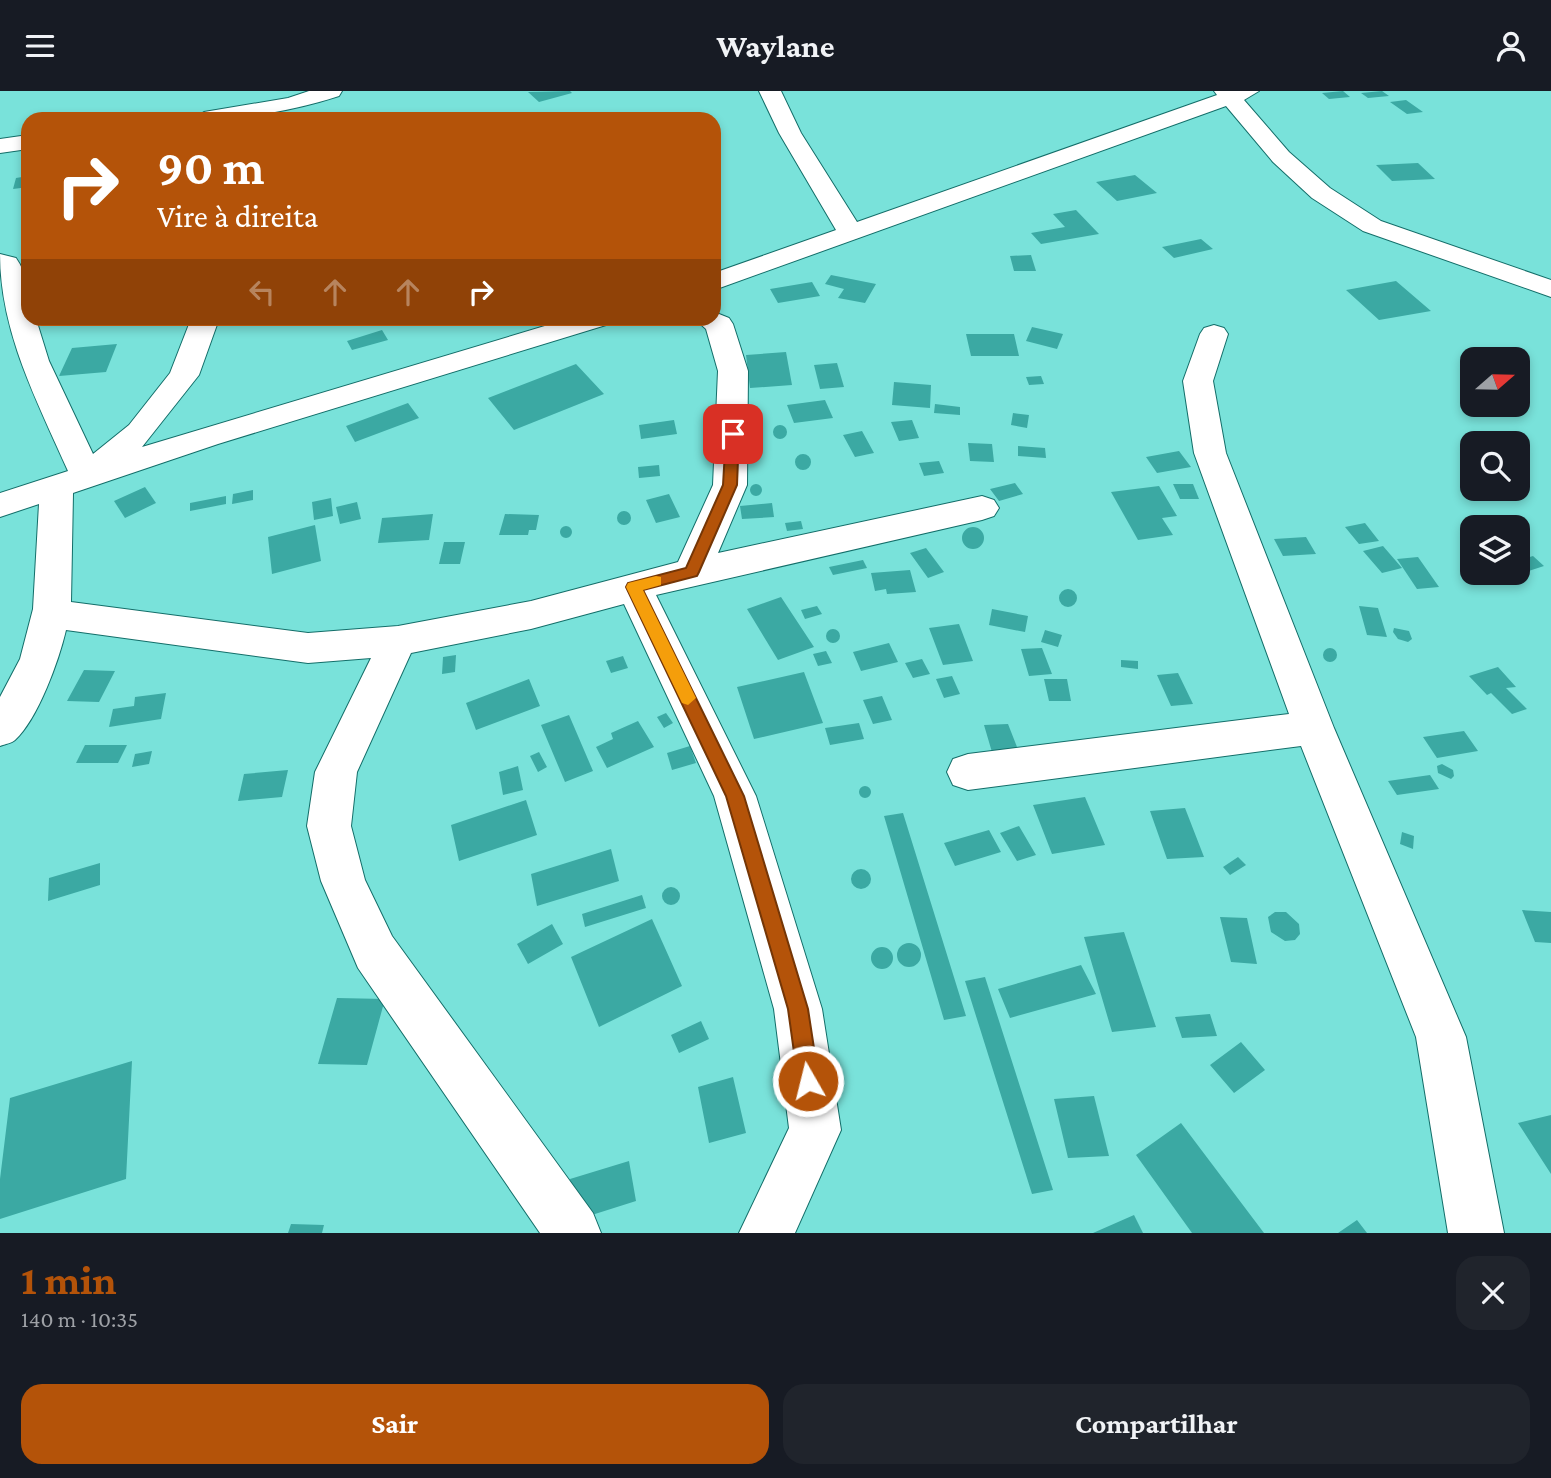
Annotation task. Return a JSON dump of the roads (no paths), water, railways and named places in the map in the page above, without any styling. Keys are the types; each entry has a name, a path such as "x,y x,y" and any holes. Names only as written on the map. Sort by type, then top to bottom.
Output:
{"street":[{"path":"248,112 293,105 331,91"},
{"path":"770,91 790,133 851,233"},
{"path":"721,279 1234,93 1281,157 1321,193 1372,226 1551,289"},
{"path":"0,146 21,143"},
{"path":"0,261 7,264 21,314"},
{"path":"0,729 17,704 43,650 71,481 24,326"},
{"path":"71,481 140,432 184,375 202,326"},
{"path":"0,505 573,326"},
{"path":"692,572 730,485 733,371 720,326"},
{"path":"1214,334 1198,380 1210,453 1314,728 1441,1037 1476,1233"},
{"path":"51,614 267,645 308,648 397,641 531,615 692,572 982,508"},
{"path":"634,587 735,796 798,1009 815,1130 767,1233"},
{"path":"397,641 336,772 329,825 343,881 375,952 573,1233"},
{"path":"968,772 1314,728"}]}
